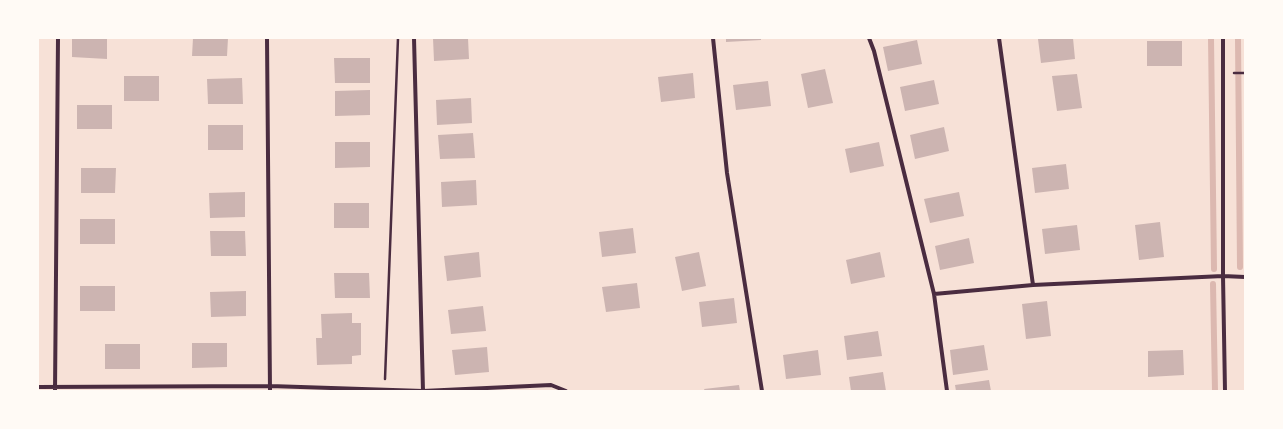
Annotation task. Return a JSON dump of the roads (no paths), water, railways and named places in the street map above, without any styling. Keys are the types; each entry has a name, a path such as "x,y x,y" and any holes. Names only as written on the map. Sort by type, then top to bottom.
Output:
{"street":[{"path":"55,389 58,38"},
{"path":"267,38 270,389"},
{"path":"414,38 423,391"},
{"path":"713,38 727,173 762,391"},
{"path":"869,38 874,51 934,294 946,391"},
{"path":"999,38 1033,285"},
{"path":"1223,38 1223,276 1225,391"},
{"path":"934,294 1033,285 1223,276 1245,277"},
{"path":"38,387 55,389 423,391 550,385 566,391"}],"waterway":[{"path":"1211,38 1214,269"},
{"path":"1238,38 1240,267"},
{"path":"1213,284 1215,391"}]}
